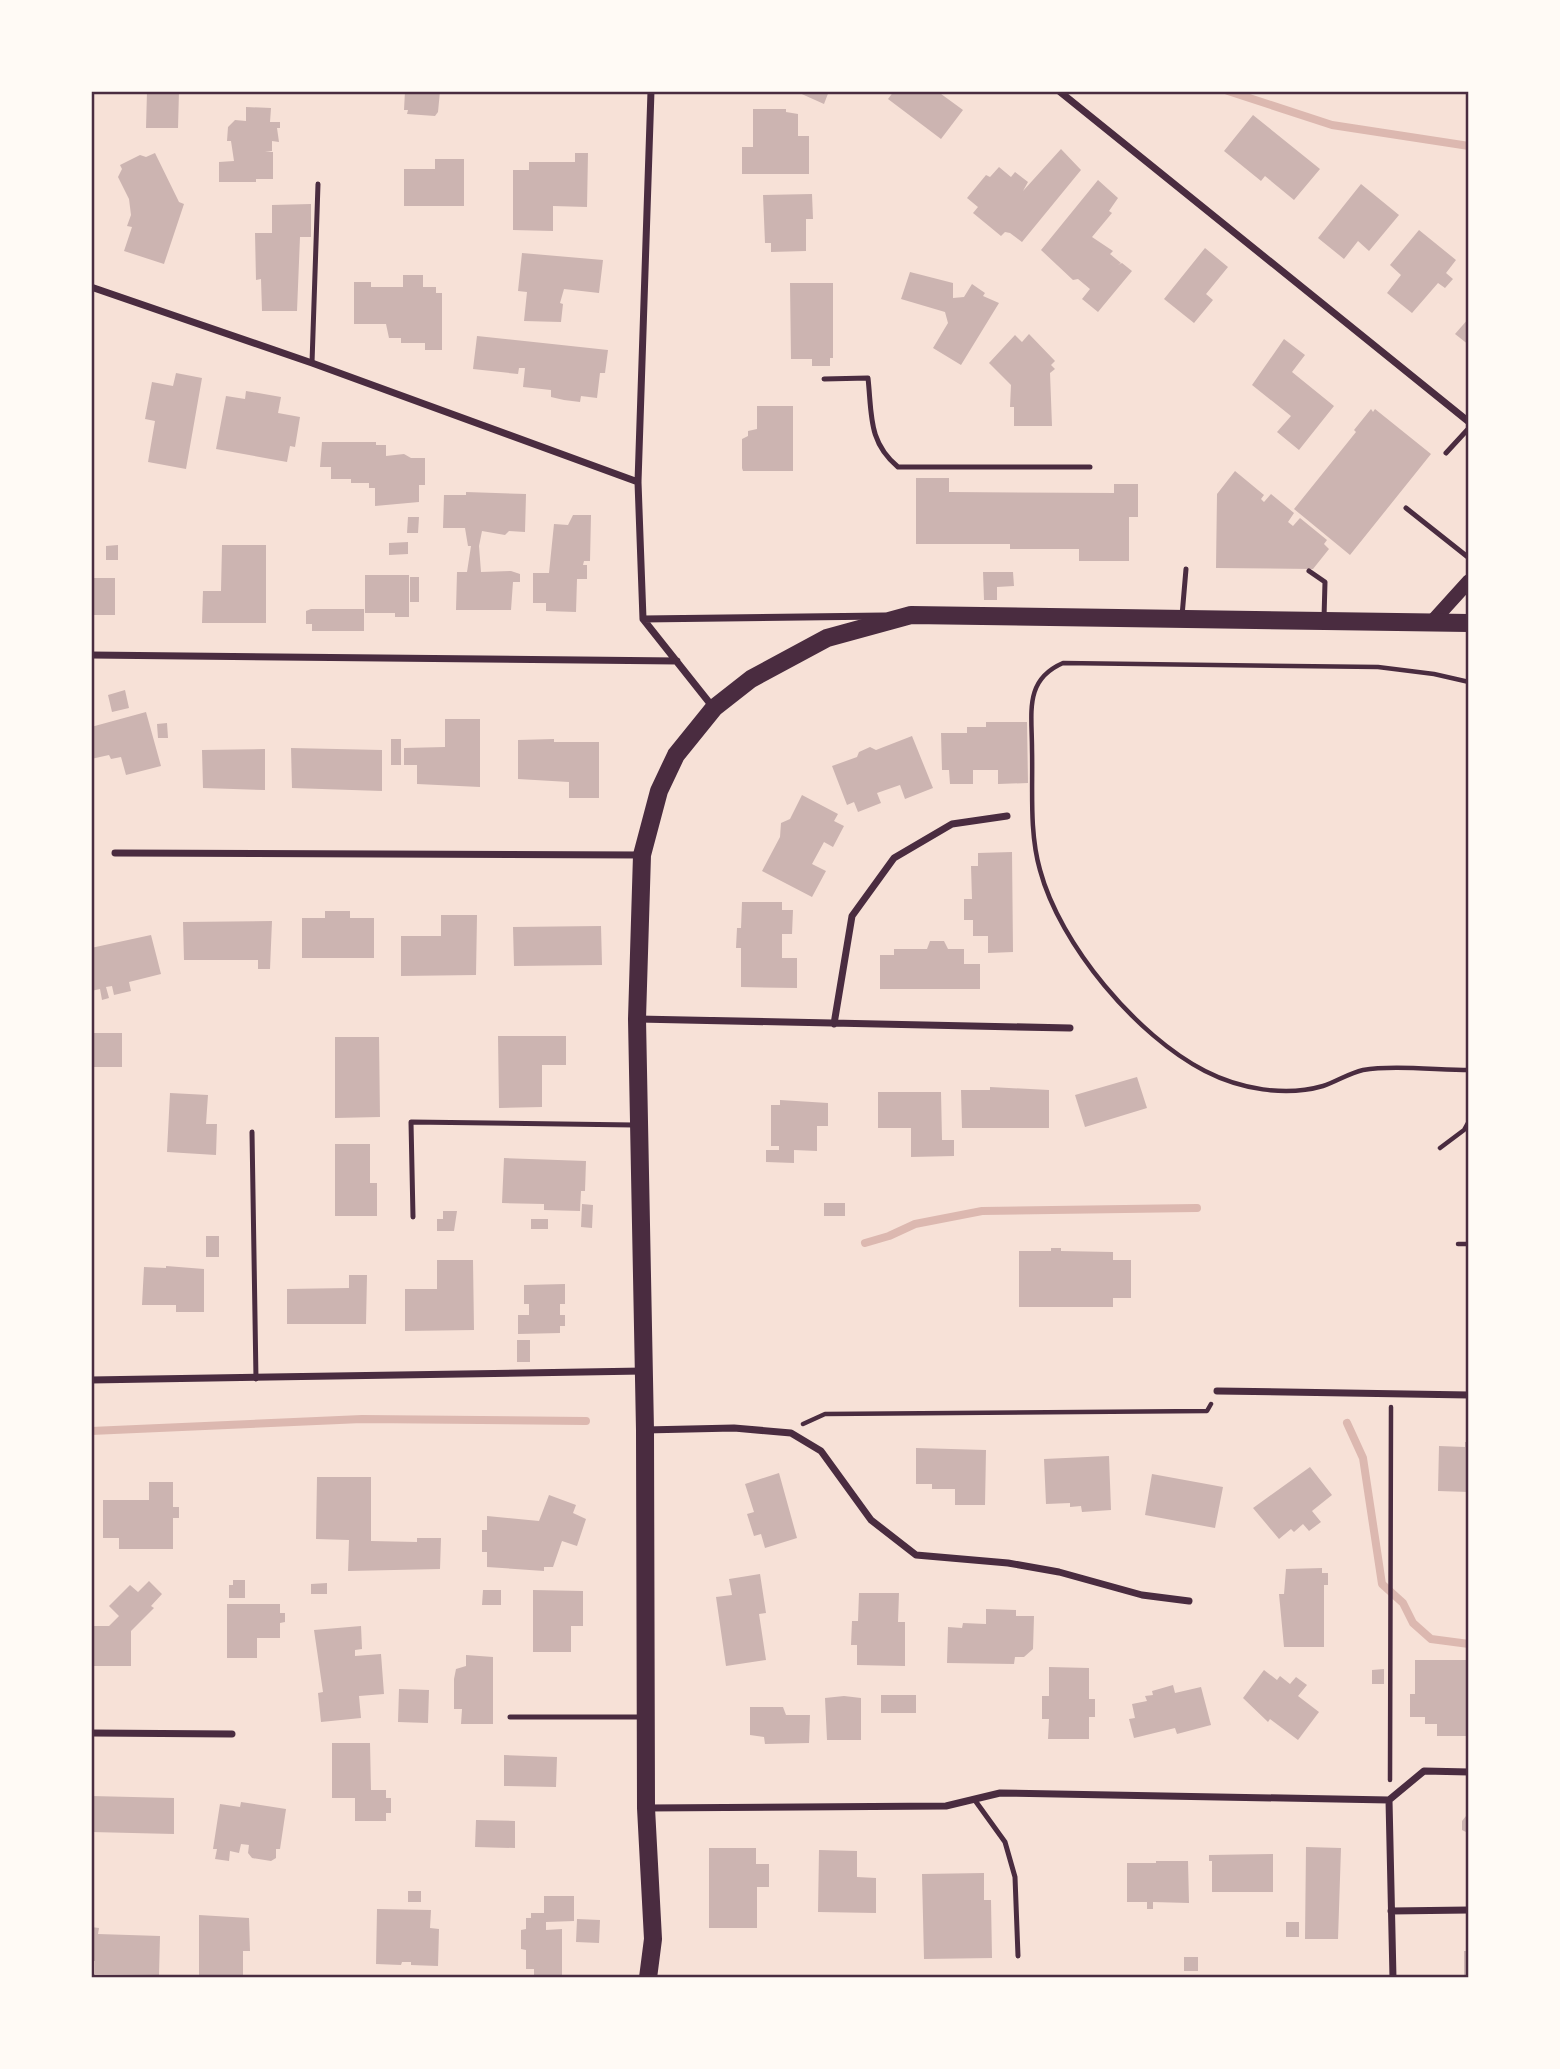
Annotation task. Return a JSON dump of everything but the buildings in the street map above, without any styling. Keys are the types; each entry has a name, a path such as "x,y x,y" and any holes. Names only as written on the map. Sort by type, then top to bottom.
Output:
{"main road":[{"path":"1431,623 1469,581"},
{"path":"648,1978 653,1939 646,1808 645,1430 637,1019 642,855 659,791 676,755 714,708 751,679 827,638 911,615 1469,624"}],"street":[{"path":"652,91 638,482 643,619 714,708"},
{"path":"1059,91 1469,422"},
{"path":"91,287 312,363 638,482"},
{"path":"643,619 911,615"},
{"path":"91,655 677,661"},
{"path":"834,1024 852,916 894,858 952,824 1007,816"},
{"path":"115,853 642,855"},
{"path":"637,1019 1070,1028"},
{"path":"91,1380 644,1371"},
{"path":"1217,1391 1469,1395"},
{"path":"645,1430 734,1428 791,1433 821,1451 871,1520 916,1555 1008,1563 1059,1572 1142,1595 1189,1601"},
{"path":"91,1733 232,1734"},
{"path":"646,1808 946,1806 1000,1793 1389,1800 1424,1771 1469,1773"},
{"path":"1389,1800 1393,1978"},
{"path":"1391,1911 1469,1910"}],"lane":[{"path":"312,363 318,184"},
{"path":"824,379 869,378 874,435 882,454 898,467 1090,467"},
{"path":"1446,453 1469,428"},
{"path":"1406,508 1469,558"},
{"path":"1182,619 1185,569"},
{"path":"1309,571 1325,582 1324,621"},
{"path":"413,1217 411,1122 639,1125"},
{"path":"252,1132 256,1378"},
{"path":"510,1717 646,1717"},
{"path":"974,1800 1005,1842 1015,1877 1018,1956"}],"path":[{"path":"1469,682 1434,674 1378,667 1063,663 1047,670 1035,683 1032,716 1034,834 1040,871 1087,965 1122,1006 1161,1039 1204,1070 1237,1083 1269,1090 1301,1092 1362,1070 1469,1070"},
{"path":"1440,1148 1464,1130 1469,1121"},
{"path":"1458,1244 1469,1244"},
{"path":"791,1433 810,1419 825,1414 1207,1411 1217,1391"},
{"path":"1389,1800 1390,1411 1398,1394"}],"waterway":[{"path":"1228,91 1332,125 1469,146"},
{"path":"865,1243 915,1224 982,1211 1197,1208"},
{"path":"91,1431 362,1419 586,1421"},
{"path":"1347,1423 1363,1458 1382,1584 1403,1603 1413,1623 1431,1639 1469,1644"}]}
